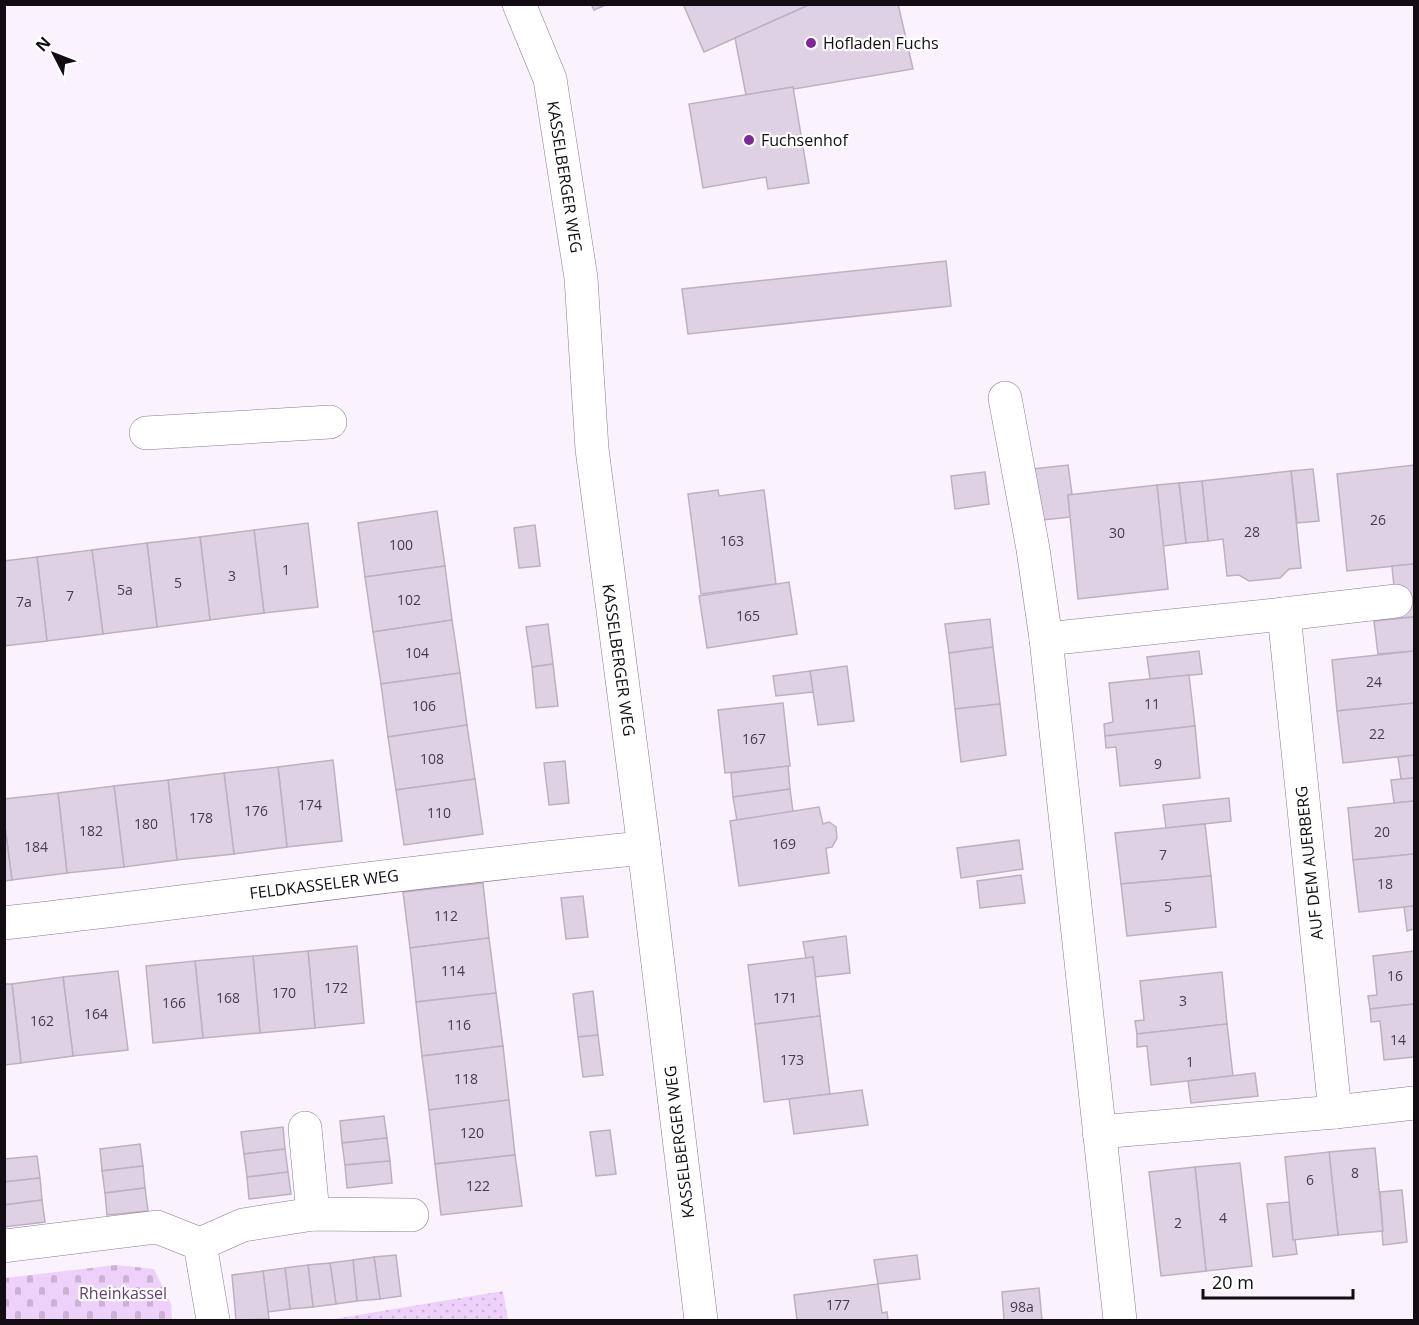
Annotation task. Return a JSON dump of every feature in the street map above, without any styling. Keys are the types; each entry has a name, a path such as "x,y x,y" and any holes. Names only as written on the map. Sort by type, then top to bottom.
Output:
{"street":[{"name":"KASSELBERGER WEG","path":"519,4 550,79 581,278 592,449 644,848 701,1320"},
{"path":"1005,398 1033,549 1046,639 1120,1320"},
{"path":"146,433 330,422"},
{"path":"1046,639 1396,601"},
{"name":"AUF DEM AUERBERG","path":"1284,614 1335,1112"},
{"name":"FELDKASSELER WEG","path":"4,923 560,856 644,848"},
{"path":"1099,1132 1414,1103"},
{"path":"305,1128 313,1214"},
{"path":"4,1246 157,1227 200,1244 243,1225 313,1214 412,1215"},
{"path":"200,1244 213,1320"}],"green space":[{"name":"Rheinkassel","path":"116,1265 154,1269 171,1304 172,1320 5,1320 5,1278"},
{"path":"503,1291 508,1320 328,1320"}],"building":[{"path":"591,4 608,4 594,10"},
{"path":"683,4 811,4 704,52"},
{"path":"811,4 898,4 913,69 746,95 735,38"},
{"name":"Fuchsenhof","path":"793,87 809,183 768,189 766,177 703,188 689,104"},
{"path":"946,261 951,306 688,334 682,289"},
{"path":"1068,465 1072,494 1068,495 1070,517 1043,520 1033,469"},
{"path":"1414,465 1414,564 1347,571 1337,474"},
{"path":"1313,469 1319,521 1297,523 1291,471"},
{"path":"1291,471 1301,568 1289,569 1280,578 1249,581 1239,575 1227,576 1223,539 1208,541 1202,481"},
{"path":"985,472 989,504 955,509 951,476"},
{"path":"1202,481 1208,541 1186,543 1179,483"},
{"path":"1179,483 1186,543 1163,546 1157,485"},
{"path":"1157,485 1168,589 1078,599 1068,495"},
{"path":"718,490 719,496 764,490 776,584 701,594 688,494"},
{"path":"437,511 445,566 365,577 358,523"},
{"path":"308,523 318,607 264,613 254,530"},
{"path":"535,525 540,566 519,568 514,528"},
{"path":"254,530 264,613 210,620 200,537"},
{"path":"200,537 210,620 157,627 147,543"},
{"path":"147,543 157,627 103,634 92,550"},
{"path":"92,550 103,634 47,641 37,557"},
{"path":"37,557 47,641 4,646 4,561"},
{"path":"1414,564 1414,617 1397,618 1392,566"},
{"path":"445,566 452,620 373,632 365,577"},
{"path":"789,582 797,634 707,648 699,596"},
{"path":"1414,617 1414,651 1378,654 1374,621"},
{"path":"990,619 993,647 949,653 945,624"},
{"path":"452,620 460,673 381,684 373,632"},
{"path":"548,624 553,664 532,667 526,627"},
{"path":"993,647 1000,704 955,709 949,653"},
{"path":"1199,651 1202,674 1150,679 1147,657"},
{"path":"1414,651 1414,703 1337,711 1332,660"},
{"path":"553,664 558,706 536,708 532,667"},
{"path":"847,666 854,721 818,725 810,671"},
{"path":"810,671 813,692 776,696 773,676"},
{"path":"460,673 467,725 388,737 381,684"},
{"path":"1189,675 1195,726 1105,736 1104,724 1113,722 1109,683"},
{"path":"783,703 790,766 725,773 718,710"},
{"path":"1414,703 1414,755 1343,763 1337,711"},
{"path":"1000,704 1006,755 961,762 955,709"},
{"path":"467,725 475,779 396,790 388,737"},
{"path":"1195,726 1200,778 1120,786 1116,747 1106,748 1105,736"},
{"path":"1414,755 1414,778 1401,779 1398,757"},
{"path":"333,760 342,841 287,847 278,767"},
{"path":"565,761 569,803 549,805 544,763"},
{"path":"788,766 790,789 733,797 731,773"},
{"path":"278,767 287,847 234,854 224,773"},
{"path":"224,773 234,854 177,860 168,780"},
{"path":"1414,778 1414,801 1394,803 1391,780"},
{"path":"475,779 483,834 404,845 396,790"},
{"path":"168,780 177,860 124,867 114,786"},
{"path":"114,786 124,867 67,873 58,793"},
{"path":"790,789 793,812 737,821 733,797"},
{"path":"58,793 67,873 12,880 4,819 4,799"},
{"path":"1229,798 1231,821 1166,828 1163,805"},
{"path":"1414,801 1414,854 1353,860 1348,808"},
{"path":"819,807 823,824 829,822 836,827 837,838 832,847 826,848 829,873 739,886 730,821"},
{"path":"4,819 12,880 4,881"},
{"path":"1205,824 1211,876 1121,884 1115,833"},
{"path":"1019,840 1023,869 961,878 957,848"},
{"path":"1414,854 1414,906 1359,912 1353,860"},
{"path":"1021,875 1025,903 980,908 977,881"},
{"path":"1211,876 1216,927 1127,936 1121,884"},
{"path":"483,883 489,938 410,948 403,892"},
{"path":"583,896 588,937 566,939 561,898"},
{"path":"1414,906 1414,929 1407,931 1404,907"},
{"path":"846,936 850,973 815,977 813,957 806,958 803,942"},
{"path":"489,938 496,993 416,1002 410,948"},
{"path":"357,946 364,1023 315,1028 308,951"},
{"path":"308,951 315,1028 260,1033 253,956"},
{"path":"1414,951 1414,1004 1370,1009 1368,996 1377,995 1373,956"},
{"path":"253,956 260,1033 203,1038 195,961"},
{"path":"813,957 820,1016 755,1024 748,965"},
{"path":"195,961 203,1038 153,1043 146,966"},
{"path":"118,971 128,1050 73,1056 63,977"},
{"path":"1222,972 1227,1024 1137,1034 1135,1021 1144,1020 1140,981"},
{"path":"63,977 73,1056 21,1063 12,984"},
{"path":"4,984 12,984 21,1063 4,1065"},
{"path":"593,991 598,1035 578,1037 573,994"},
{"path":"496,993 503,1046 422,1056 416,1002"},
{"path":"1414,1004 1414,1057 1384,1060 1380,1021 1371,1022 1370,1009"},
{"path":"820,1016 830,1094 764,1102 755,1024"},
{"path":"1227,1024 1233,1076 1151,1085 1147,1046 1137,1047 1137,1034"},
{"path":"598,1035 603,1075 583,1077 578,1037"},
{"path":"503,1046 509,1100 429,1110 422,1056"},
{"path":"1255,1073 1258,1096 1191,1103 1188,1081"},
{"path":"862,1090 868,1125 794,1134 789,1099"},
{"path":"509,1100 515,1155 435,1164 429,1110"},
{"path":"384,1116 387,1138 342,1143 340,1121"},
{"path":"283,1127 285,1149 244,1154 241,1132"},
{"path":"610,1130 616,1174 596,1176 590,1132"},
{"path":"387,1138 390,1161 345,1165 342,1143"},
{"path":"140,1144 143,1166 102,1171 100,1149"},
{"path":"1375,1148 1383,1231 1338,1235 1329,1152"},
{"path":"285,1149 288,1172 247,1177 244,1154"},
{"path":"1329,1152 1338,1235 1293,1240 1285,1157"},
{"path":"515,1155 522,1206 441,1215 435,1164"},
{"path":"37,1156 40,1178 4,1182 4,1159"},
{"path":"390,1161 392,1183 347,1188 345,1165"},
{"path":"1240,1163 1252,1266 1206,1271 1195,1167"},
{"path":"143,1166 145,1188 105,1193 102,1171"},
{"path":"1195,1167 1206,1271 1161,1276 1149,1172"},
{"path":"288,1172 291,1194 249,1199 247,1177"},
{"path":"40,1178 42,1200 4,1205 4,1182"},
{"path":"145,1188 148,1211 107,1215 105,1193"},
{"path":"1402,1190 1407,1242 1383,1245 1380,1192"},
{"path":"42,1200 45,1222 4,1227 4,1205"},
{"path":"1289,1202 1293,1240 1295,1240 1297,1254 1273,1257 1267,1204"},
{"path":"396,1255 401,1296 380,1299 374,1257"},
{"path":"917,1255 920,1279 878,1284 874,1260"},
{"path":"374,1257 380,1299 357,1301 353,1260"},
{"path":"353,1260 357,1301 336,1304 330,1263"},
{"path":"330,1263 336,1304 313,1307 308,1265"},
{"path":"308,1265 313,1307 290,1309 285,1268"},
{"path":"285,1268 290,1309 268,1312 263,1271"},
{"path":"263,1271 269,1319 236,1320 232,1275"},
{"path":"878,1284 882,1313 887,1312 888,1320 797,1320 794,1295"},
{"path":"1039,1288 1042,1320 1004,1320 1002,1292"}],"place":[{"name":"Hofladen Fuchs","path":"811,43"},
{"name":"Fuchsenhof","path":"749,140"}]}
